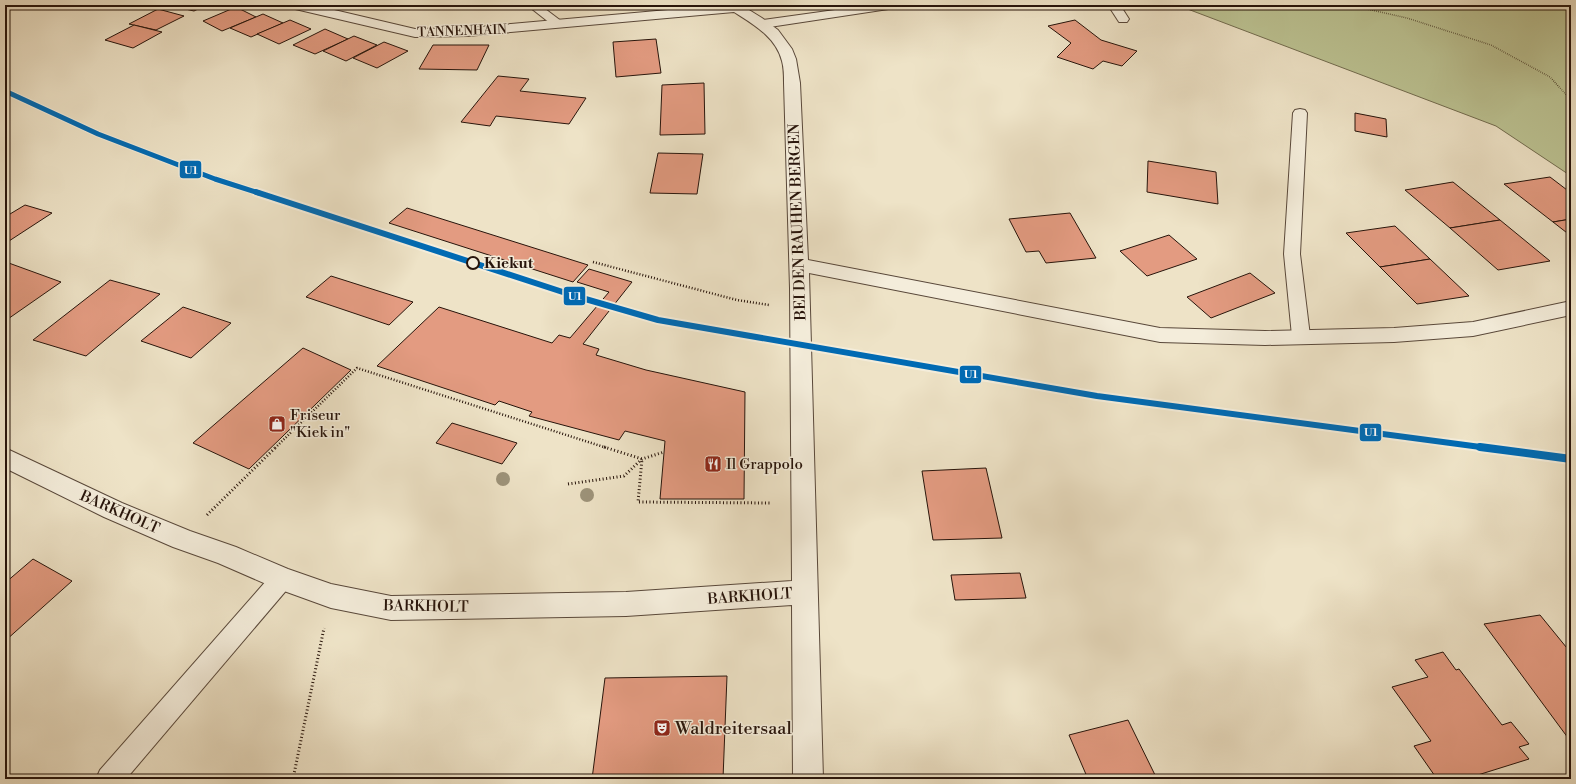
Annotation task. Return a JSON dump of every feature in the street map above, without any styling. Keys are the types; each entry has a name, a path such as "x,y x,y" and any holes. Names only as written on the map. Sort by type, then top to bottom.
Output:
{"street":[{"name":"TANNENHAIN","path":"296,5 415,33 467,32 733,6"},
{"name":"BEI DEN RAUHEN BERGEN","path":"733,6 763,24 776,36 789,59 792,83 800,288 808,779"},
{"path":"798,264 1160,335 1265,338 1394,335 1473,329 1571,308"},
{"name":"BARKHOLT","path":"5,457 113,510 182,539 228,555 282,579 331,596 392,608 626,604 805,592"}],"lane":[{"path":"533,5 559,24"},
{"path":"763,24 895,5"},
{"path":"1114,5 1124,19"},
{"path":"1300,112 1292,254 1301,336"},
{"path":"109,779 282,579"}],"path":[{"path":"1350,5 1407,18 1491,45 1550,77 1571,100"},
{"path":"593,262 737,300"},
{"path":"182,539 357,368 642,459"},
{"path":"568,484 624,476 642,459 664,452"},
{"path":"642,459 638,502 804,503"},
{"path":"293,779 331,596"}],"green space":[{"path":"1177,5 1571,5 1571,176 1496,126"}],"building":[{"path":"168,5 206,5 194,11"},
{"path":"645,5 667,5 668,7 646,9"},
{"path":"236,7 256,17 222,31 203,21"},
{"path":"158,9 184,16 156,30 129,24"},
{"path":"263,14 283,23 251,37 230,28"},
{"path":"290,20 311,29 279,44 257,34"},
{"path":"1075,20 1101,40 1137,51 1122,66 1103,61 1093,69 1057,57 1071,43 1048,26"},
{"path":"134,25 162,32 133,48 105,40"},
{"path":"325,29 348,39 315,54 293,45"},
{"path":"354,36 377,45 346,61 323,51"},
{"path":"656,39 661,73 616,77 613,42"},
{"path":"384,42 408,51 377,68 353,58"},
{"path":"433,45 489,45 477,70 419,69"},
{"path":"498,76 529,79 520,91 586,98 569,124 496,116 490,126 461,122"},
{"path":"704,83 705,134 660,135 662,85"},
{"path":"1355,113 1386,119 1387,137 1355,131"},
{"path":"658,153 703,154 697,194 650,193"},
{"path":"1148,161 1216,172 1218,204 1147,192"},
{"path":"1550,177 1571,193 1571,219 1553,222 1504,184"},
{"path":"1453,182 1500,220 1450,228 1405,190"},
{"path":"25,205 52,213 9,241 5,240 5,217"},
{"path":"407,208 588,265 573,282 389,223"},
{"path":"1070,213 1096,258 1046,263 1039,251 1026,252 1009,219"},
{"path":"1571,219 1571,236 1553,222"},
{"path":"1500,220 1550,261 1498,270 1450,228"},
{"path":"1395,226 1430,259 1380,267 1346,233"},
{"path":"1169,235 1197,259 1147,276 1120,251"},
{"path":"1430,259 1469,296 1417,304 1380,267"},
{"path":"6,262 61,282 5,321 5,263"},
{"path":"589,269 632,282 583,344 599,349 596,355 646,370 745,392 744,499 660,499 665,441 625,431 619,440 529,416 532,412 499,401 495,405 377,366 439,307 552,343 559,335 570,338 609,292 577,282"},
{"path":"1250,273 1275,293 1211,318 1187,297"},
{"path":"331,276 413,302 389,325 306,297"},
{"path":"110,280 160,294 86,356 33,340"},
{"path":"183,307 231,323 191,358 141,341"},
{"path":"303,348 351,370 249,469 193,443"},
{"path":"452,423 517,443 502,464 436,443"},
{"path":"986,468 1002,538 933,540 922,471"},
{"path":"33,559 72,581 5,641 5,583"},
{"path":"1020,573 1026,598 955,600 951,575"},
{"path":"1540,615 1571,653 1571,742 1484,624"},
{"path":"1443,652 1456,670 1459,669 1502,725 1511,722 1529,744 1519,747 1529,759 1465,779 1437,779 1414,746 1431,741 1392,687 1428,677 1415,660"},
{"name":"Waldreitersaal","path":"727,676 723,779 592,779 605,678"},
{"path":"1128,720 1157,779 1088,779 1069,735"}],"transit line":[{"name":"U1","path":"5,91 98,134 215,179 575,296 658,320 1097,396 1571,459"}],"place":[{"name":"Kiekut","path":"473,263"},
{"name":"Friseur \"Kiek in\"","path":"277,424"},
{"name":"Il Grappolo","path":"713,464"},
{"name":"Waldreitersaal","path":"662,728"}]}
